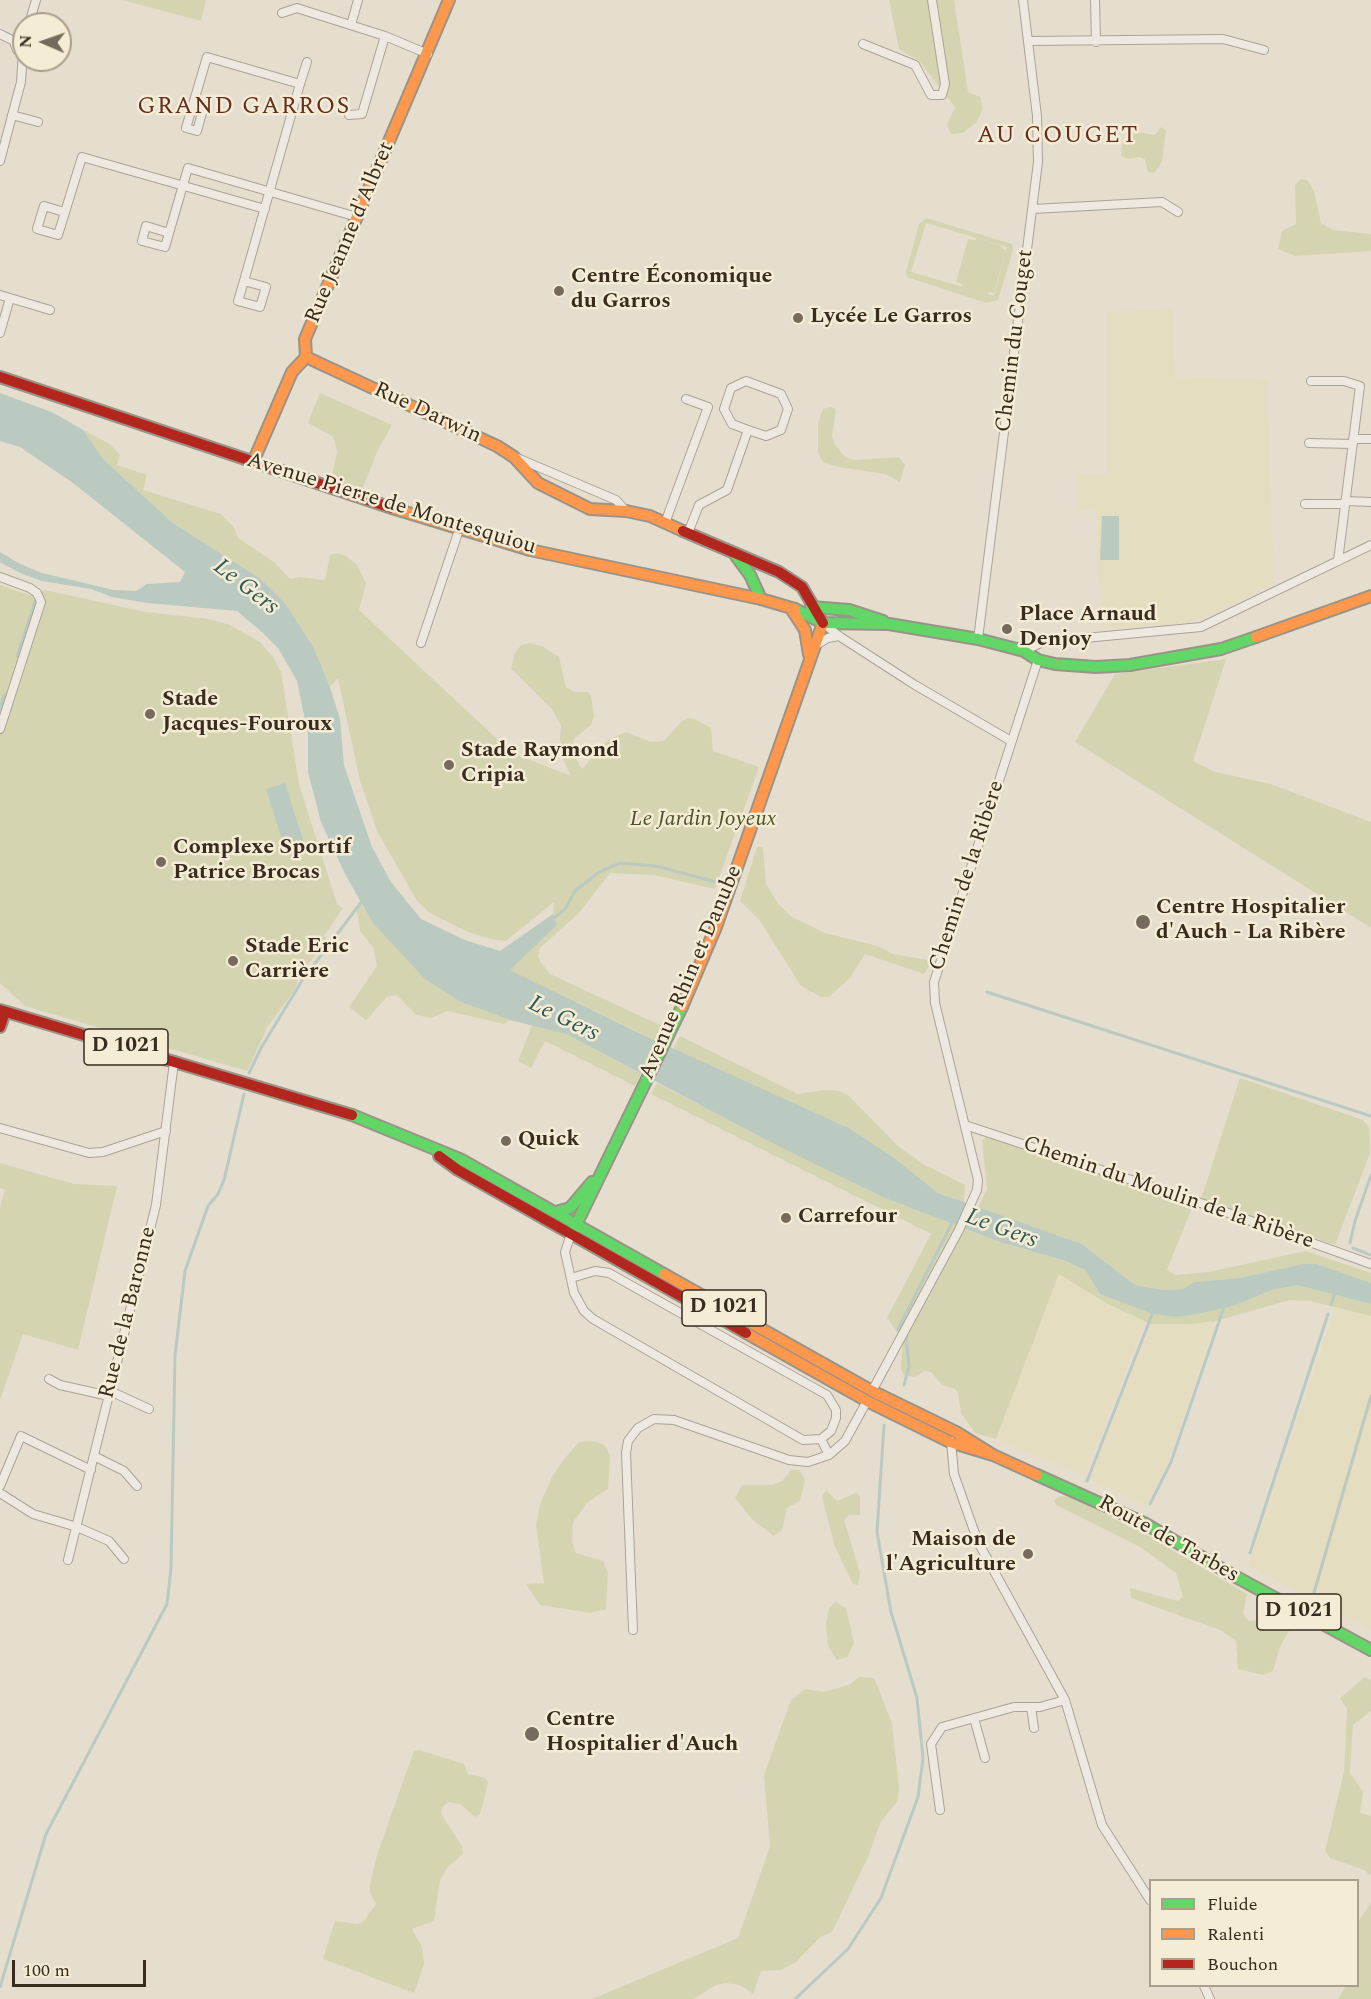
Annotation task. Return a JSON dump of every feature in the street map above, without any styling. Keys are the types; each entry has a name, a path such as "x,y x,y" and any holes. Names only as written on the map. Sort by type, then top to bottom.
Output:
{"street":[{"path":"351,25 358,0"},
{"name":"Rue Jeanne d'Albret","path":"253,462 292,372 306,357 305,339 449,0"},
{"path":"863,44 915,65 931,94 942,95 945,84 932,0"},
{"name":"Chemin du Couget","path":"978,639 1033,209 1039,142 1030,42 1023,0"},
{"path":"1095,0 1096,42"},
{"path":"282,13 297,8 385,36 428,54"},
{"path":"349,115 362,114 385,36"},
{"path":"1030,42 1223,39 1264,50"},
{"path":"194,103 207,57 300,84"},
{"path":"244,281 307,62"},
{"path":"0,161 22,72"},
{"path":"12,115 38,122"},
{"path":"64,212 82,157 265,208"},
{"path":"169,233 188,168 357,217"},
{"path":"1033,209 1162,202 1178,212"},
{"path":"0,296 50,310"},
{"path":"0,333 10,298"},
{"name":"Rue Darwin","path":"306,357 497,446 514,457 538,483 599,512 626,511"},
{"name":"Avenue Pierre de Montesquiou","path":"0,378 459,530 530,550 790,607 819,621 839,636 1011,741"},
{"path":"746,381 781,394 788,409 781,430 766,436 748,430 732,424 724,409 731,388 746,381"},
{"path":"1311,381 1344,381 1360,386 1338,561"},
{"path":"665,523 708,407 686,399"},
{"path":"688,533 699,505 727,490 748,430"},
{"path":"1308,443 1353,442 1371,439"},
{"path":"514,457 616,500 626,511 665,523 790,578 802,587 815,607 819,621 889,624 978,639 1024,651 1038,660 1073,667 1153,662 1221,649 1371,596"},
{"path":"1305,504 1371,502"},
{"path":"421,643 459,530"},
{"path":"1024,651 1043,642 1201,627 1371,545"},
{"path":"734,553 750,575 761,599"},
{"path":"0,577 30,588 37,593 41,602 1,726"},
{"path":"790,607 805,630 811,654"},
{"name":"Avenue Pierre de Montesquiou","path":"790,607 815,607"},
{"path":"815,607 849,610 889,624"},
{"name":"Avenue Rhin et Danube","path":"574,1229 672,1029 734,879 811,654 819,621"},
{"path":"811,654 822,640 839,636"},
{"name":"Chemin de la Ribère","path":"829,1455 845,1440 973,1201 978,1180 935,1004 934,982 1038,660"},
{"path":"0,1027 2,1011"},
{"name":"D 1021","path":"2,1011 340,1110 462,1160 556,1212 574,1229"},
{"name":"Rue de la Baronne","path":"68,1560 156,1205 174,1062"},
{"name":"Chemin du Moulin de la Ribère","path":"965,1125 1195,1201 1371,1264"},
{"path":"0,1128 89,1153 103,1152 166,1131"},
{"name":"D 1021","path":"426,1146 458,1170 574,1229 950,1442"},
{"name":"Avenue Rhin et Danube","path":"556,1212 570,1208 579,1199 609,1158"},
{"path":"571,1278 595,1271 609,1273 827,1395 836,1410 836,1418 831,1431 821,1439 803,1440 593,1319 578,1303 571,1278 565,1252 574,1229"},
{"path":"49,1379 60,1385 110,1393 149,1409"},
{"name":"D 1021","path":"869,1396 956,1432"},
{"path":"633,1630 626,1453 628,1442 638,1428 645,1422 663,1418 789,1460 808,1462 829,1455 821,1439"},
{"path":"956,1432 950,1442 954,1474 978,1542 1065,1700 1102,1825 1149,1898"},
{"name":"Route de Tarbes","path":"956,1432 993,1455"},
{"path":"0,1486 21,1436 91,1470"},
{"name":"Route de Tarbes","path":"950,1442 993,1455 1146,1524 1227,1572 1371,1650"},
{"path":"94,1456 124,1472 137,1486"},
{"path":"0,1493 33,1514 77,1527 109,1541 124,1559"},
{"path":"940,1810 931,1752 934,1737 942,1727 1014,1707 1031,1707 1065,1700"},
{"path":"1031,1707 1034,1728"},
{"path":"974,1718 985,1758"}],"shaded area":[{"path":"1173,309 1175,377 1267,379 1274,584 1224,609 1188,623 1103,629 1102,586 1097,579 1098,511 1078,510 1078,474 1107,474 1107,312"},
{"path":"1059,1274 1106,1303 1145,1321 1085,1476 996,1439"},
{"path":"1336,1306 1371,1316 1371,1630 1248,1566"},
{"path":"1216,1321 1168,1461 1145,1505 1090,1480 1151,1324"}],"green space":[{"path":"122,0 206,0 201,21"},
{"path":"889,0 954,0 968,92 980,97 983,108 977,122 963,133 951,134 947,125 955,107 919,61 899,49"},
{"path":"1161,127 1166,130 1162,162 1154,173 1148,172 1145,159 1139,157 1129,159 1121,156 1122,144 1131,134 1155,135"},
{"path":"1301,179 1307,180 1314,191 1321,223 1333,230 1371,234 1371,251 1295,256 1278,249 1282,231 1296,224 1295,185"},
{"path":"926,218 1012,244 1013,250 998,300 986,303 907,277 906,272 919,224","holes":["926,223 1007,247 994,296 911,272"]},
{"path":"976,238 1002,246 1001,248 1006,250 994,293 989,292 988,294 962,287 962,284 956,282 968,239 975,240"},
{"path":"320,393 392,425 377,452 362,490 331,480 337,452 335,442 332,436 308,423"},
{"path":"831,407 836,409 832,436 835,445 845,457 855,460 898,457 905,464 900,482 885,474 838,467 823,462 818,453 818,423 823,409"},
{"name":"Le Jardin Joyeux","path":"83,430 110,444 120,455 117,465 147,475 143,490 221,514 234,527 238,538 274,562 290,579 299,577 325,580 330,555 338,553 346,556 357,565 366,583 359,610 512,753 571,776 562,757 561,726 552,709 511,668 515,653 521,645 529,643 542,646 559,657 566,687 575,692 588,692 591,696 594,716 591,725 574,739 571,751 582,769 608,740 626,732 651,742 664,741 682,721 688,718 695,719 711,728 713,751 759,767 715,889 654,875 610,873 579,913 540,948 538,956 550,974 662,1026 655,1040 509,970 557,925 553,914 554,902 506,941 468,932 430,913 417,901 377,831 360,781 338,678 330,687 314,648 285,603 261,579 173,523 104,460"},
{"name":"Complexe Sportif Patrice Brocas","path":"0,585 30,595 45,590 146,612 209,619 230,625 260,642 273,657 281,672 299,784 337,904 343,908 324,936 328,940 300,974 294,991 268,1026 247,1071 25,1006 0,983"},
{"path":"1226,659 1193,761 1215,772 1271,784 1371,822 1371,928 1075,742 1115,674"},
{"path":"757,847 763,847 766,884 777,902 792,917 825,933 878,946 893,954 929,960 930,965 924,974 865,954 849,979 829,997 821,997 801,986 760,921 740,901"},
{"path":"360,902 372,922 461,1002 510,1020 504,1024 448,1011 431,1018 416,1015 397,995 387,997 366,1020 349,1007 377,966 373,947 360,931 357,911"},
{"path":"532,1025 566,1034 641,1074 635,1086 545,1041 531,1068 518,1061"},
{"path":"680,1036 798,1094 825,1090 839,1091 848,1095 898,1146 923,1164 965,1185 964,1203 938,1193 893,1157 849,1128 673,1049"},
{"path":"1240,1078 1363,1120 1369,1127 1370,1153 1335,1245 1201,1199"},
{"path":"657,1083 885,1198 1000,1242 1064,1261 1085,1270 1100,1294 1152,1314 1176,1317 1198,1314 1233,1306 1272,1290 1297,1285 1371,1304 1371,1316 1310,1301 1290,1300 1216,1321 1151,1324 1106,1303 1059,1274 996,1439 975,1433 961,1413 958,1393 955,1389 942,1385 931,1372 925,1371 914,1377 904,1375 901,1369 903,1341 887,1318 931,1234 651,1094"},
{"path":"986,1137 1193,1205 1167,1270 1176,1275 1208,1272 1306,1251 1371,1273 1371,1283 1317,1264 1303,1264 1240,1278 1194,1282 1184,1289 1165,1290 1135,1285 1082,1244 978,1208 987,1189 982,1140"},
{"path":"0,1163 74,1184 117,1186 78,1350 23,1334 0,1400 0,1207 5,1190 0,1188"},
{"path":"595,1441 604,1445 610,1455 608,1489 588,1502 573,1522 572,1541 576,1553 603,1561 608,1573 606,1609 591,1613 540,1605 526,1584 544,1583 536,1525 540,1504 552,1477 564,1459 579,1442"},
{"path":"791,1470 799,1470 805,1479 800,1501 787,1508 782,1530 774,1536 753,1520 735,1498 742,1485 772,1485 782,1481"},
{"path":"826,1490 837,1501 856,1493 860,1495 860,1515 849,1515 844,1520 860,1573 858,1585 853,1584 835,1547 822,1497"},
{"path":"1061,1496 1071,1497 1148,1536 1247,1594 1243,1614 1249,1621 1274,1618 1291,1627 1280,1647 1273,1671 1263,1675 1238,1669 1236,1641 1220,1630 1131,1598 1130,1588 1178,1601 1183,1597 1176,1573 1140,1547 1056,1505 1054,1500"},
{"path":"835,1602 846,1608 854,1643 847,1657 837,1660 828,1646 826,1625 829,1608"},
{"path":"859,1677 874,1678 892,1723 899,1788 897,1802 881,1821 868,1857 832,1932 820,1937 796,1962 781,1970 761,1971 753,1994 740,1985 725,1983 716,1985 693,1999 592,1999 738,1938 770,1846 764,1775 791,1700 805,1689 823,1692 849,1685"},
{"path":"1365,1677 1371,1680 1371,1711 1353,1725 1350,1773 1363,1792 1360,1813 1371,1816 1371,1876 1364,1870 1330,1858 1325,1851 1344,1772 1347,1709 1340,1698"},
{"path":"419,1750 464,1764 468,1774 486,1778 488,1783 480,1814 475,1817 460,1804 448,1802 442,1808 441,1814 462,1846 463,1854 447,1868 440,1880 434,1921 412,1929 422,1947 424,1964 414,1993 323,1959 335,1921 358,1924 364,1921 376,1904 370,1893 370,1884 377,1855 414,1751"},
{"path":"1371,1903 1371,1999 1338,1999 1345,1987 1359,1987 1359,1920"}],"water":[{"name":"Le Gers","path":"0,393 54,413 83,430 104,460 173,523 261,579 285,603 314,648 330,687 340,719 344,765 372,847 391,882 421,919 465,940 500,951 553,914 557,925 510,970 637,1032 849,1128 893,1157 938,1193 1082,1244 1135,1285 1164,1290 1183,1289 1194,1282 1240,1278 1303,1264 1317,1264 1371,1283 1371,1304 1297,1285 1272,1290 1233,1306 1198,1314 1176,1317 1152,1314 1100,1294 1085,1270 1065,1261 1000,1242 885,1198 780,1147 566,1034 510,1020 461,1002 425,979 372,922 344,872 321,822 308,772 308,734 297,681 278,648 263,633 237,611 147,603 112,597 91,589 42,581 0,562 0,552 42,573 114,590 136,591 147,584 180,582 185,572 73,483 20,447 0,441"},
{"path":"1102,516 1119,516 1119,560 1100,560"},
{"path":"285,783 305,846 286,852 266,789"}],"waterway":[{"path":"17,656 36,599"},
{"path":"0,709 4,695"},
{"path":"552,920 565,909 575,891 599,872 620,863 656,866 720,883"},
{"path":"249,1073 261,1048 303,979 363,900"},
{"path":"987,992 1371,1116"},
{"path":"0,1987 46,1834 167,1604 171,1568 175,1355 185,1271 208,1206 218,1194 224,1180 244,1094"},
{"path":"1350,1243 1371,1175"},
{"name":"Le Gers","path":"898,1329 953,1221"},
{"path":"1353,1248 1371,1255"},
{"path":"1331,1305 1336,1290"},
{"path":"1150,1504 1171,1462 1224,1307"},
{"path":"1087,1481 1153,1312"},
{"path":"1250,1553 1328,1314"},
{"path":"904,1385 909,1367 906,1335"},
{"path":"1313,1596 1371,1396"},
{"path":"795,1999 848,1949 881,1898 918,1797 923,1758 917,1698 891,1612 877,1532 884,1425"}],"traffic: fast":[{"path":"736,556 750,575 761,599"},
{"path":"811,607 849,610 883,621"},
{"path":"795,609 823,623 889,624 978,639 1024,651 1038,660 1055,664 1096,667 1130,665 1221,649 1256,637"},
{"path":"573,1231 682,1007"},
{"path":"352,1115 462,1160 664,1274"},
{"path":"556,1212 570,1208 592,1182"},
{"path":"1037,1475 1146,1524 1227,1572 1371,1650"}],"traffic: slow":[{"path":"253,462 292,372 306,357 305,339 449,0"},
{"path":"306,357 497,446 514,457 538,483 590,509 626,511 650,516 683,531"},
{"path":"392,508 530,550 761,599 795,609"},
{"path":"1256,637 1371,596"},
{"path":"792,610 805,630 809,655"},
{"path":"682,1007 716,927 823,623"},
{"path":"664,1274 872,1391 956,1432 993,1455"},
{"path":"746,1333 867,1401 950,1442 993,1455 1037,1475"}],"traffic: jam":[{"path":"0,377 392,508"},
{"path":"683,531 779,572 802,587 823,623"},
{"path":"0,1010 352,1115"},
{"path":"0,1027 5,1012"},
{"path":"439,1156 458,1170 746,1333"}],"place":[{"name":"Centre Économique du Garros","path":"559,291"},
{"name":"Lycée Le Garros","path":"798,318"},
{"name":"Place Arnaud Denjoy","path":"1007,629"},
{"name":"Stade Jacques-Fouroux","path":"150,714"},
{"name":"Stade Raymond Cripia","path":"449,765"},
{"name":"Complexe Sportif Patrice Brocas","path":"161,862"},
{"name":"Centre Hospitalier d'Auch - La Ribère","path":"1143,922"},
{"name":"Stade Eric Carrière","path":"233,961"},
{"name":"Quick","path":"506,1141"},
{"name":"Carrefour","path":"786,1218"},
{"name":"Maison de l'Agriculture","path":"1028,1554"},
{"name":"Centre Hospitalier d'Auch","path":"532,1734"}],"district":[{"name":"GRAND GARROS","path":"244,108"},
{"name":"AU COUGET","path":"1058,137"}]}
